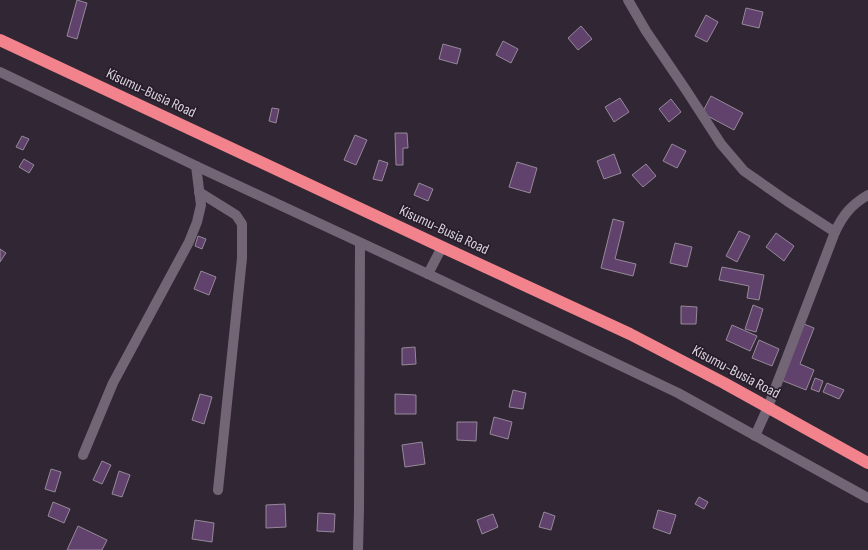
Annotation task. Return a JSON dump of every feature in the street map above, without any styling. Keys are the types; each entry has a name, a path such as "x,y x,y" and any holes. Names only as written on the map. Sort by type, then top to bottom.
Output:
{"highway":[{"name":"Kisumu-Busia Road","path":"0,40 630,334 724,383 868,463"}],"street":[{"path":"628,0 646,31 721,144 744,171 835,232"},
{"path":"0,72 678,393 868,498"},
{"path":"84,455 113,383 190,242 201,204 196,166"},
{"path":"200,192 236,215 242,224 242,258 218,490"},
{"path":"755,436 768,407 835,232 846,212 858,201 868,195"},
{"path":"358,550 360,242"},
{"path":"428,274 442,247"}],"building":[{"path":"77,0 87,3 77,39 67,36"},
{"path":"746,8 763,12 759,28 742,24"},
{"path":"706,15 718,22 707,42 695,36"},
{"path":"581,26 592,39 578,50 568,38"},
{"path":"503,41 518,49 511,63 496,55"},
{"path":"443,44 461,49 457,64 439,59"},
{"path":"711,96 743,113 734,130 702,113"},
{"path":"620,98 629,112 614,122 605,107"},
{"path":"671,99 681,112 669,122 659,109"},
{"path":"272,108 279,109 276,123 269,121"},
{"path":"395,133 407,133 408,148 403,148 403,165 396,165"},
{"path":"355,135 367,140 356,165 344,160"},
{"path":"22,136 29,139 23,150 16,147"},
{"path":"672,144 686,151 677,168 663,161"},
{"path":"614,154 621,173 604,179 597,161"},
{"path":"24,159 34,165 29,173 19,167"},
{"path":"379,160 388,163 382,181 373,179"},
{"path":"517,162 537,168 530,193 509,187"},
{"path":"646,164 656,176 643,187 632,175"},
{"path":"419,183 433,189 428,201 414,195"},
{"path":"613,219 624,222 615,259 636,264 633,276 601,268"},
{"path":"739,231 750,236 737,262 726,256"},
{"path":"776,233 794,246 784,261 766,247"},
{"path":"198,236 206,239 202,249 195,246"},
{"path":"675,243 692,247 687,267 670,263"},
{"path":"0,249 6,253 0,262"},
{"path":"722,267 764,275 759,300 747,298 749,286 719,280"},
{"path":"201,271 216,277 209,295 194,289"},
{"path":"753,305 763,309 756,332 745,329"},
{"path":"681,306 697,307 696,324 681,324"},
{"path":"804,324 814,328 800,364 814,370 806,390 781,380"},
{"path":"732,325 757,336 750,351 726,340"},
{"path":"759,340 779,349 772,366 752,358"},
{"path":"415,347 416,364 402,365 402,348"},
{"path":"815,378 823,381 819,392 811,389"},
{"path":"827,383 844,390 839,399 823,392"},
{"path":"513,390 526,393 523,409 509,407"},
{"path":"200,394 212,397 204,424 192,420"},
{"path":"395,394 416,395 416,414 395,414"},
{"path":"494,417 512,422 508,439 490,434"},
{"path":"457,422 477,422 476,441 457,440"},
{"path":"422,442 425,464 405,467 402,445"},
{"path":"102,461 111,465 102,484 93,480"},
{"path":"51,469 61,472 55,492 45,489"},
{"path":"119,471 130,475 122,497 112,494"},
{"path":"699,497 708,502 704,509 695,504"},
{"path":"53,502 70,509 64,523 48,516"},
{"path":"285,504 286,527 266,528 266,505"},
{"path":"658,510 676,515 670,534 653,528"},
{"path":"544,512 555,516 551,530 539,527"},
{"path":"318,513 335,514 334,532 317,531"},
{"path":"493,514 498,527 482,534 477,520"},
{"path":"195,520 214,523 212,542 192,539"},
{"path":"78,526 107,540 102,550 67,550"}]}
